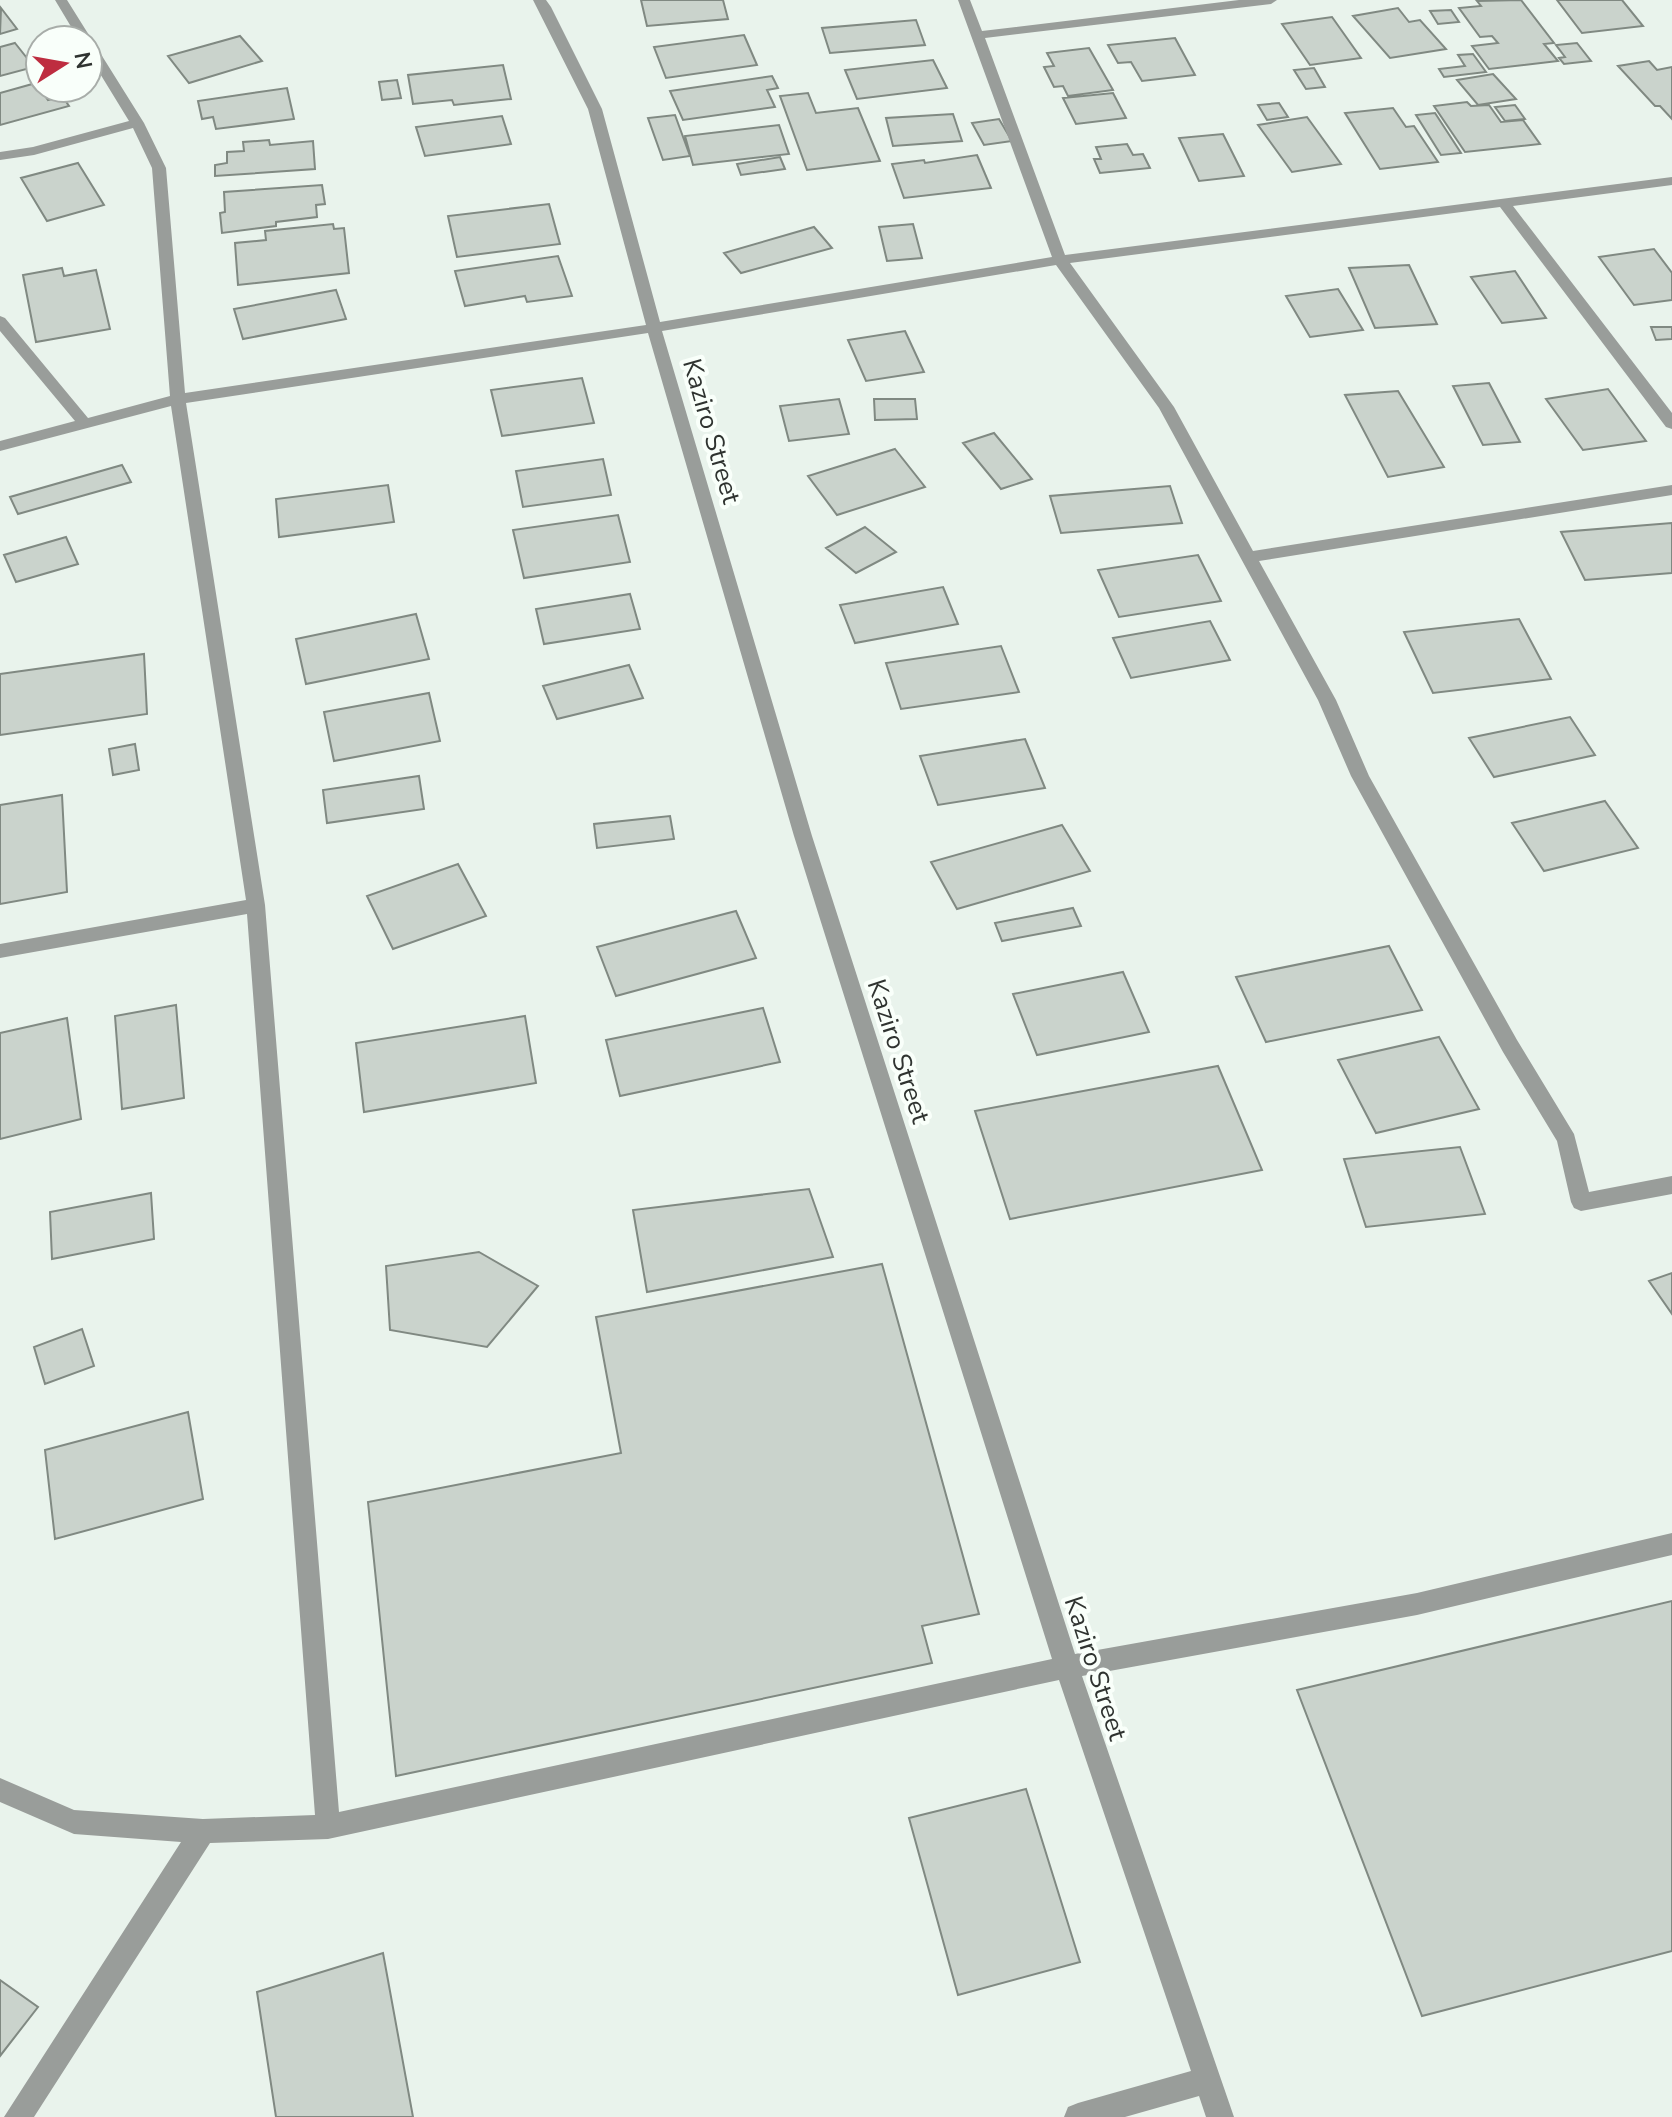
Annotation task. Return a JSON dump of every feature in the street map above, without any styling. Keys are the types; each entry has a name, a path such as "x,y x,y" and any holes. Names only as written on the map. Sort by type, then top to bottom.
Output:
{"street":[{"path":"61,0 76,24"},
{"name":"Kaziro Street","path":"539,0 595,109 654,328 803,836 1067,1667 1220,2117"},
{"path":"964,0 1060,260 1166,407 1327,700 1360,776 1510,1046 1567,1140 1581,1202 1672,1185"},
{"path":"978,35 1271,0"},
{"path":"104,70 137,123 159,168 178,399 256,905 328,1827"},
{"path":"0,156 34,151 137,123"},
{"path":"0,446 178,399 654,328 1060,260 1672,181"},
{"path":"1504,203 1672,424"},
{"path":"0,321 86,425"},
{"path":"1248,557 1672,490"},
{"path":"0,951 256,905"},
{"path":"0,1790 74,1822 203,1831 328,1827 1067,1667 1417,1604 1672,1544"},
{"path":"18,2117 203,1831"},
{"path":"1078,2117 1208,2080"}],"building":[{"path":"641,0 723,0 728,19 647,26"},
{"path":"1521,0 1554,43 1544,44 1558,61 1489,69 1472,46 1498,43 1492,36 1480,37 1459,8 1481,6 1477,1"},
{"path":"1557,0 1622,0 1643,26 1582,33"},
{"path":"1,8 17,29 0,34"},
{"path":"1398,8 1409,22 1420,20 1446,49 1390,58 1353,16"},
{"path":"1451,10 1459,22 1438,24 1430,11"},
{"path":"1332,17 1361,58 1310,65 1282,24"},
{"path":"916,20 925,45 830,53 822,28"},
{"path":"744,35 757,65 666,78 654,47"},
{"path":"240,36 262,61 189,83 168,56"},
{"path":"1175,38 1195,75 1142,81 1131,62 1118,63 1108,45"},
{"path":"15,43 24,54 24,70 0,76 0,47"},
{"path":"1577,43 1591,61 1564,64 1559,58 1565,57 1556,45"},
{"path":"1089,48 1113,90 1068,96 1063,86 1054,87 1044,67 1054,66 1047,53"},
{"path":"1473,54 1486,72 1444,77 1439,69 1465,66 1458,55"},
{"path":"933,60 947,88 857,99 845,70"},
{"path":"1649,61 1657,70 1672,67 1672,119 1660,106 1655,106 1618,66"},
{"path":"503,65 511,99 454,105 452,100 413,104 408,75"},
{"path":"1314,68 1325,87 1306,89 1294,70"},
{"path":"1493,74 1516,99 1478,105 1457,80"},
{"path":"772,76 778,88 767,90 775,107 683,120 670,91"},
{"path":"397,80 401,98 382,100 379,82"},
{"path":"24,86 24,104 69,106 0,125 0,93"},
{"path":"287,88 294,119 216,129 213,117 202,119 198,101"},
{"path":"808,93 816,113 858,108 880,161 807,170 780,96"},
{"path":"1113,93 1126,118 1076,124 1063,98"},
{"path":"1467,102 1471,106 1489,105 1501,122 1523,120 1540,144 1465,152 1434,106"},
{"path":"1279,103 1288,117 1267,120 1258,105"},
{"path":"1515,105 1525,119 1505,121 1495,107"},
{"path":"1393,108 1406,127 1414,126 1438,162 1380,169 1345,113"},
{"path":"1435,113 1461,153 1441,155 1416,115"},
{"path":"953,114 962,141 893,146 886,118"},
{"path":"675,115 690,156 663,160 648,118"},
{"path":"502,116 511,144 425,156 416,127"},
{"path":"1307,117 1341,164 1292,172 1258,125"},
{"path":"999,119 1012,141 984,145 972,123"},
{"path":"779,125 789,154 693,165 685,136"},
{"path":"1223,134 1244,176 1199,181 1179,138"},
{"path":"269,140 270,145 313,141 315,169 215,176 215,165 227,163 227,152 244,151 243,142"},
{"path":"1127,144 1133,155 1143,154 1150,168 1100,173 1094,159 1101,159 1096,147"},
{"path":"977,155 991,188 904,198 892,164 924,160 925,163"},
{"path":"780,157 785,169 741,175 737,164"},
{"path":"78,163 104,205 47,221 21,178"},
{"path":"322,185 325,204 316,205 317,217 222,233 220,213 225,212 224,192"},
{"path":"549,204 560,244 457,257 448,216"},
{"path":"333,224 334,229 344,228 349,273 238,285 235,243 266,240 265,231"},
{"path":"913,224 922,258 887,261 879,227"},
{"path":"814,227 832,248 741,273 724,253"},
{"path":"1654,249 1672,273 1672,300 1634,305 1599,257"},
{"path":"558,256 572,296 527,302 525,296 465,306 455,271"},
{"path":"1409,265 1437,324 1375,328 1349,268"},
{"path":"62,268 64,276 96,270 110,329 36,342 23,275"},
{"path":"1515,271 1546,318 1502,323 1471,277"},
{"path":"1338,289 1363,330 1310,337 1286,296"},
{"path":"336,290 346,319 243,339 234,309"},
{"path":"1651,327 1672,327 1672,339 1656,340"},
{"path":"905,331 924,372 866,381 848,340"},
{"path":"582,378 594,423 502,436 491,390"},
{"path":"1489,383 1520,442 1483,445 1453,386"},
{"path":"1608,389 1646,441 1583,450 1546,399"},
{"path":"1398,391 1444,467 1388,477 1345,395"},
{"path":"839,399 849,434 789,441 780,406"},
{"path":"874,399 915,399 917,419 875,420"},
{"path":"994,433 1032,479 1001,489 963,443"},
{"path":"895,449 925,487 837,515 808,476"},
{"path":"603,459 611,495 523,507 516,471"},
{"path":"122,465 131,482 18,514 10,497"},
{"path":"388,485 394,522 279,537 276,499"},
{"path":"1170,486 1182,523 1061,533 1050,496"},
{"path":"618,515 630,562 524,578 513,530"},
{"path":"1672,523 1672,573 1585,580 1561,532"},
{"path":"865,527 896,552 856,573 826,548"},
{"path":"66,537 78,564 16,582 4,555"},
{"path":"1198,555 1221,601 1119,617 1098,570"},
{"path":"943,587 958,624 855,643 840,605"},
{"path":"630,594 640,629 544,644 536,609"},
{"path":"416,614 429,659 306,684 296,639"},
{"path":"1519,619 1551,679 1433,693 1404,632"},
{"path":"1210,621 1230,660 1131,678 1113,638"},
{"path":"1001,646 1019,692 901,709 886,663"},
{"path":"144,654 147,714 0,735 0,674"},
{"path":"629,665 643,698 557,719 543,686"},
{"path":"429,693 440,741 334,761 324,712"},
{"path":"1570,717 1595,755 1494,777 1469,738"},
{"path":"1025,739 1045,788 938,805 920,756"},
{"path":"135,744 139,770 113,775 109,749"},
{"path":"419,776 424,809 327,823 323,790"},
{"path":"62,795 67,892 0,904 0,805"},
{"path":"1605,801 1638,848 1544,871 1512,823"},
{"path":"670,816 674,839 597,848 594,824"},
{"path":"1062,825 1090,871 957,909 931,862"},
{"path":"458,864 486,916 393,949 367,896"},
{"path":"1073,908 1081,926 1002,941 995,923"},
{"path":"736,911 756,958 616,996 597,947"},
{"path":"1389,946 1422,1010 1266,1042 1236,977"},
{"path":"1123,972 1149,1032 1037,1055 1013,994"},
{"path":"176,1005 184,1098 122,1109 115,1016"},
{"path":"763,1008 780,1062 620,1096 606,1040"},
{"path":"525,1016 536,1083 364,1112 356,1043"},
{"path":"67,1018 81,1119 0,1139 0,1033"},
{"path":"1439,1037 1479,1109 1376,1133 1338,1060"},
{"path":"1218,1066 1262,1170 1010,1219 975,1111"},
{"path":"1460,1147 1485,1214 1366,1227 1344,1159"},
{"path":"809,1189 833,1257 647,1292 633,1210"},
{"path":"151,1193 154,1239 52,1259 50,1212"},
{"path":"479,1252 538,1286 487,1347 390,1330 386,1266"},
{"path":"882,1264 979,1614 922,1626 932,1663 396,1776 368,1502 621,1453 596,1317"},
{"path":"1672,1273 1672,1314 1649,1281"},
{"path":"82,1329 94,1366 45,1384 34,1347"},
{"path":"188,1412 203,1499 55,1539 45,1450"},
{"path":"1672,1601 1672,1951 1422,2016 1297,1690"},
{"path":"1026,1789 1080,1962 958,1995 909,1818"},
{"path":"383,1953 413,2117 276,2117 257,1992"},
{"path":"0,1980 38,2007 0,2056"}]}
